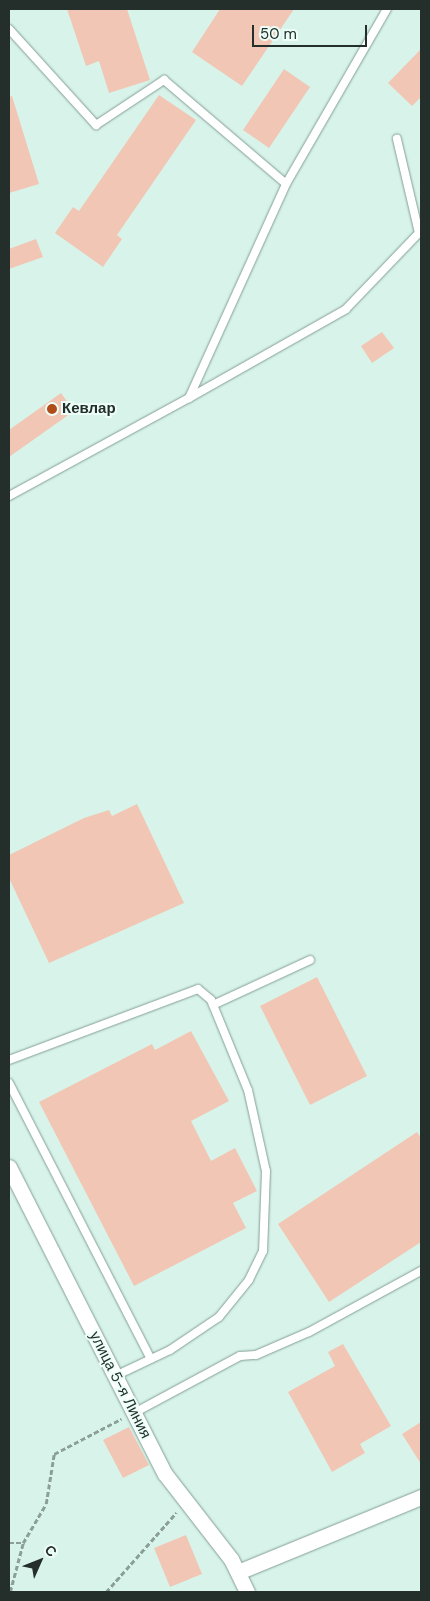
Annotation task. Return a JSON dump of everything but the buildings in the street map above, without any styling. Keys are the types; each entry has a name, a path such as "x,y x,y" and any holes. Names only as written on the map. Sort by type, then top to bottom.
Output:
{"street":[{"name":"улица 5-я Линия","path":"9,1167 134,1412 185,1503 238,1572 246,1592"},
{"path":"238,1572 421,1497"}],"lane":[{"path":"189,398 286,184 387,9"},
{"path":"9,29 96,125 164,80 286,184"},
{"path":"9,496 189,398 346,309 420,232 397,139"},
{"path":"213,1005 310,960"},
{"path":"9,1060 192,989 206,994 213,1005 259,1128 266,1171 263,1251 249,1280 219,1317 151,1359 115,1376"},
{"path":"9,1083 151,1359"},
{"path":"134,1412 240,1356 256,1356 309,1332 421,1271"}],"path":[{"path":"10,1592 23,1543 46,1504 54,1454 134,1412"},
{"path":"106,1592 185,1503"},
{"path":"9,1543 23,1543"}],"place":[{"name":"Кевлар","path":"52,409"}]}
